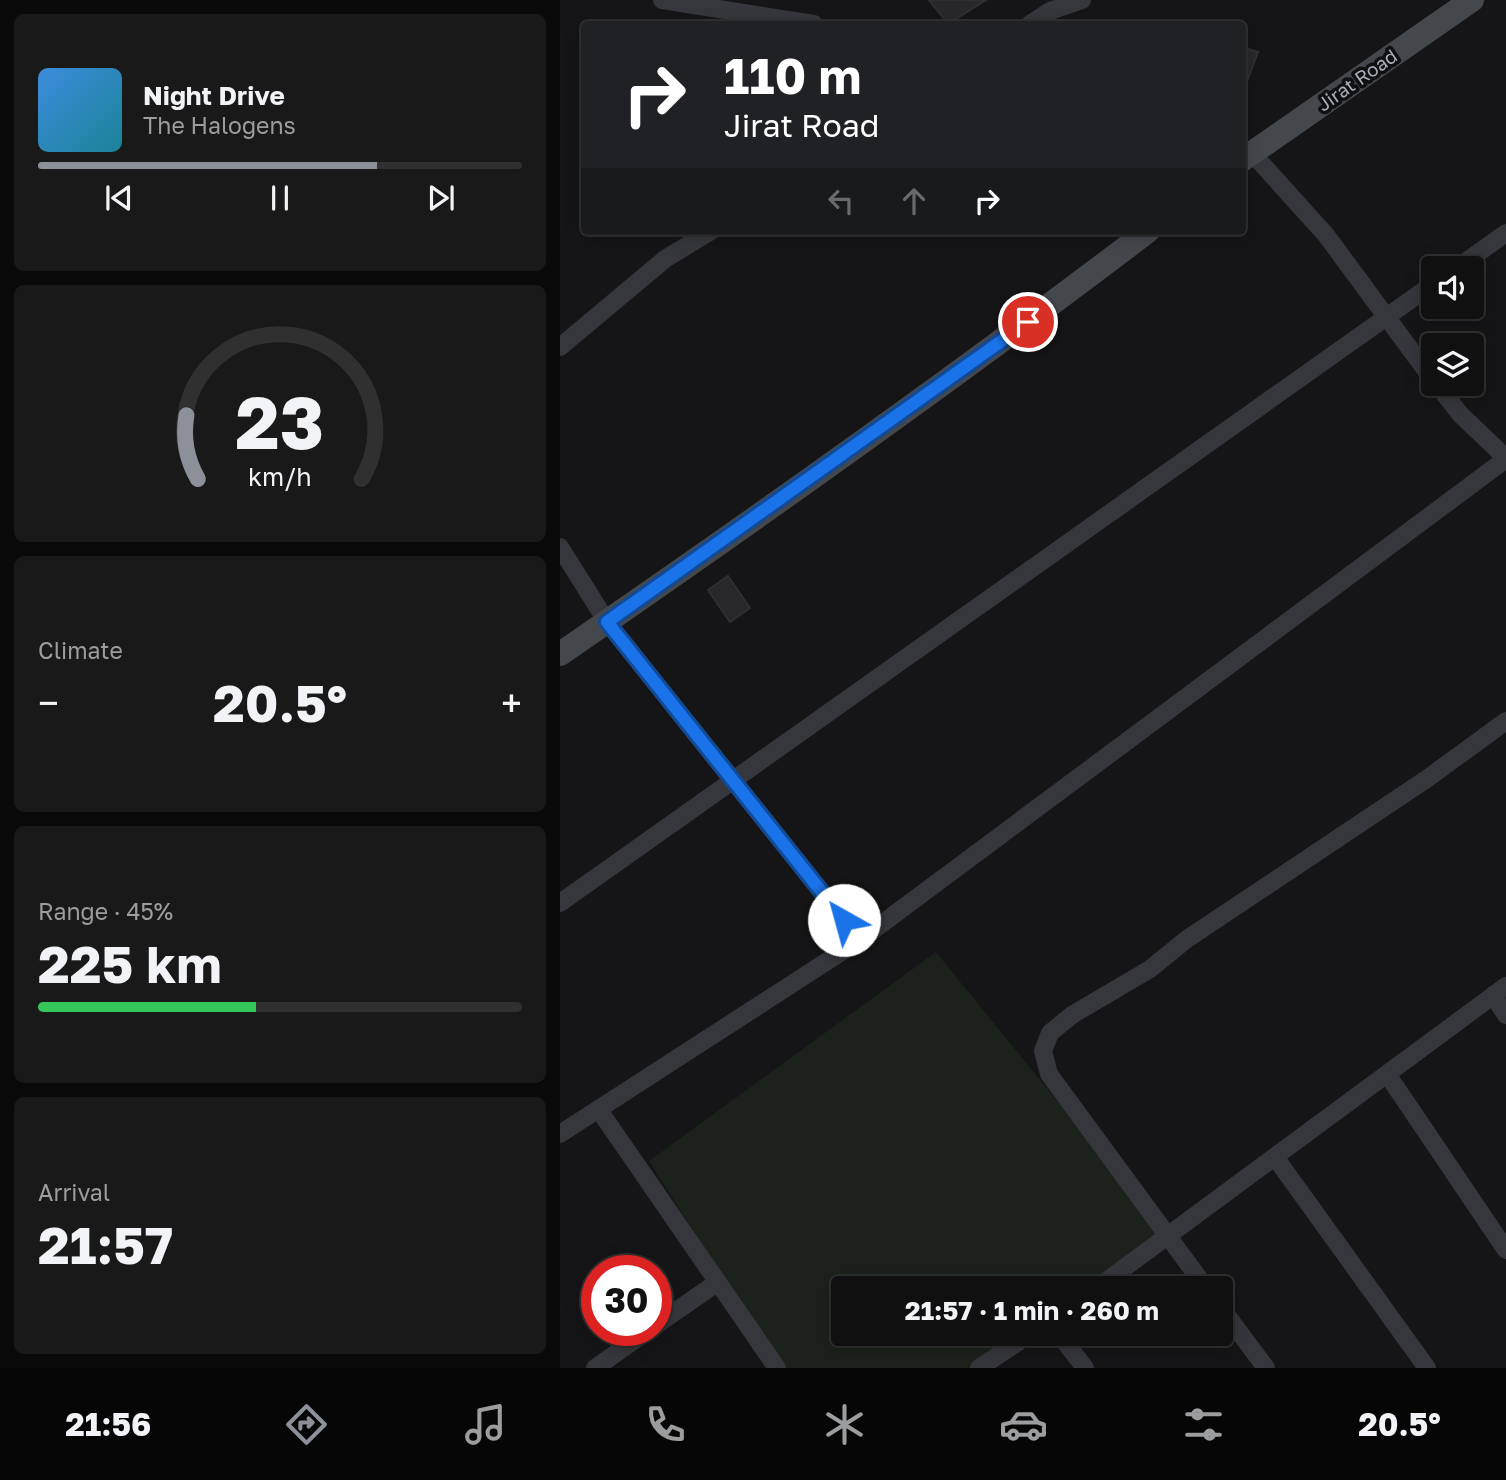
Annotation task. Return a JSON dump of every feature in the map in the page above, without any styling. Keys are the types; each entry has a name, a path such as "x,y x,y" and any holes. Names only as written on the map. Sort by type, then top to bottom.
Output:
{"main road":[{"name":"Jirat Road","path":"1247,156 1472,0"},
{"path":"560,654 830,466 1143,235"}],"street":[{"path":"662,0 795,21"},
{"path":"1035,21 1050,11 1082,0"},
{"path":"1247,156 1326,235 1421,364"},
{"path":"1474,256 1506,233"},
{"path":"560,347 665,259 704,235"},
{"path":"560,902 1421,292"},
{"path":"560,1134 860,940 1506,459 1460,414 1446,396"},
{"path":"560,547 607,622 860,940"},
{"path":"1197,1276 1049,1074 1043,1051 1050,1033 1072,1015 1150,969 1187,939 1429,778 1506,721"},
{"path":"1113,1276 1499,991 1506,1015"},
{"path":"1387,1074 1506,1250"},
{"path":"598,1110 777,1368"},
{"path":"1275,1157 1427,1368"},
{"path":"672,1314 718,1282"},
{"path":"1233,1324 1266,1368"},
{"path":"595,1368 626,1346"},
{"path":"979,1368 1012,1346"},
{"path":"1068,1346 1084,1368"}],"shaded area":[{"path":"936,952 1167,1236 1109,1276 831,1276 831,1346 1008,1346 976,1368 780,1368 649,1161"}],"building":[{"path":"929,0 986,0 953,21 946,21"},
{"path":"1246,48 1258,52 1246,84"},
{"path":"728,576 750,608 730,622 708,590"}],"route":[{"path":"844,920 607,622 1028,322"}]}
